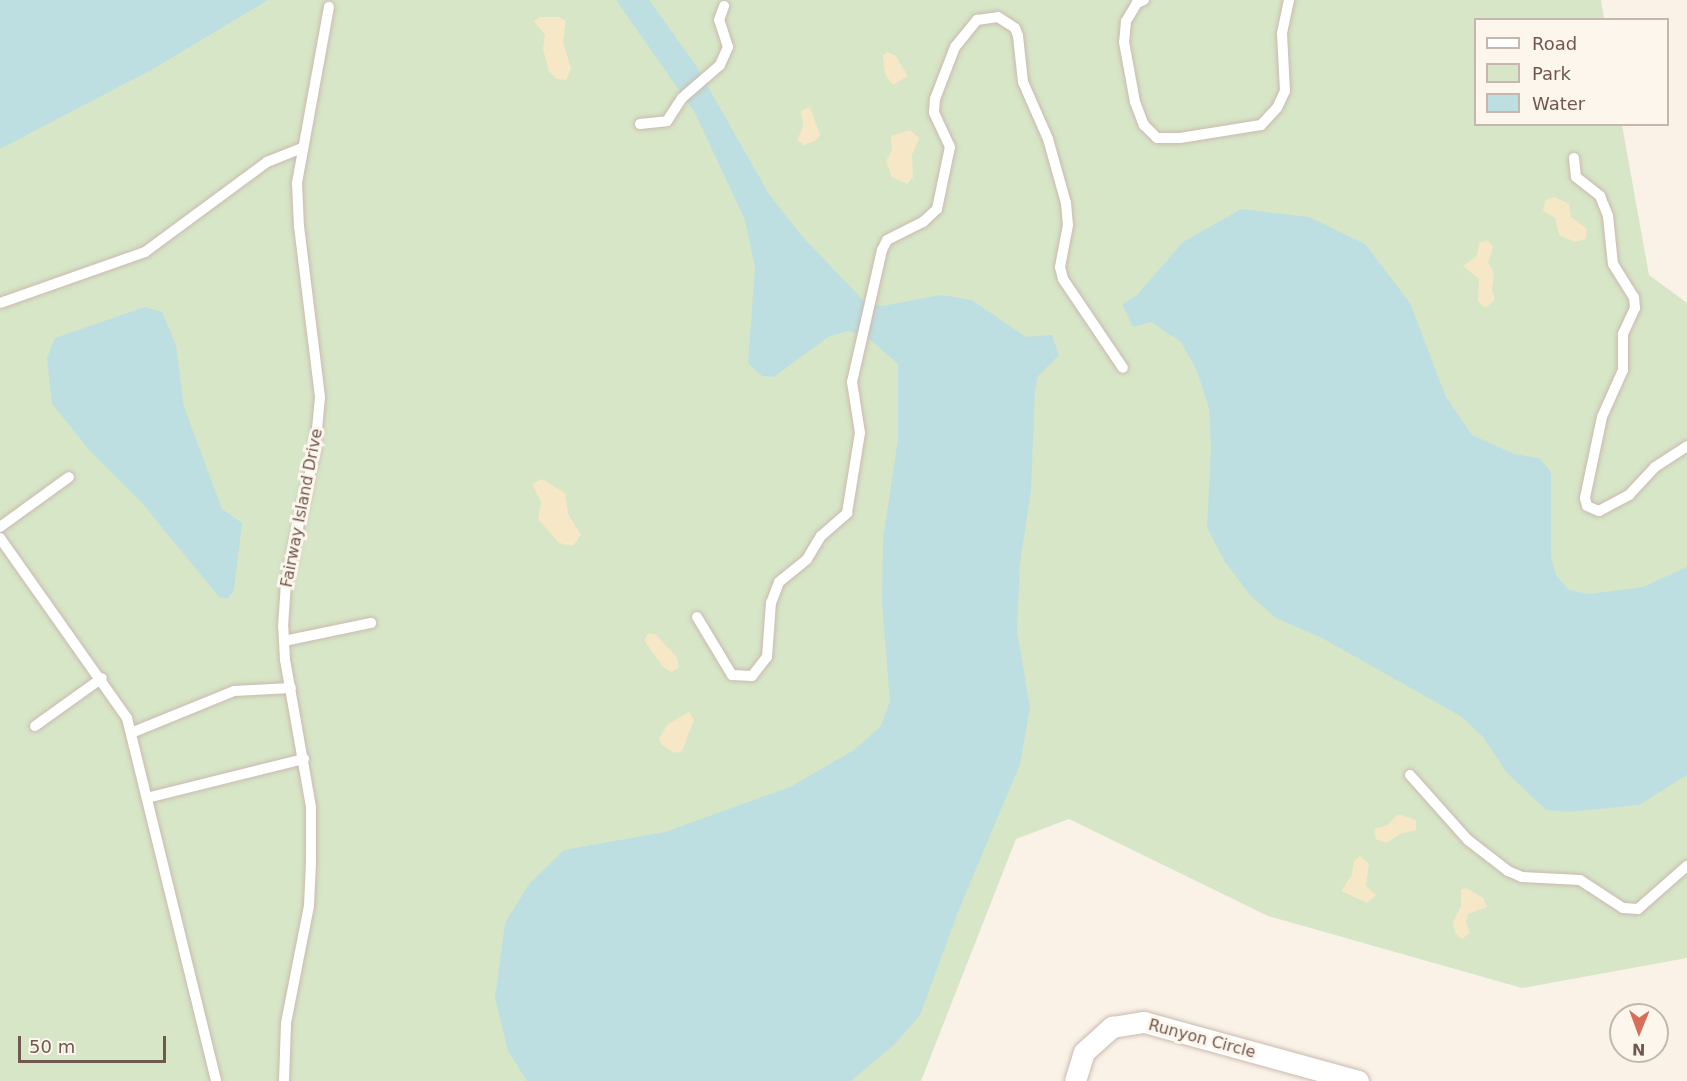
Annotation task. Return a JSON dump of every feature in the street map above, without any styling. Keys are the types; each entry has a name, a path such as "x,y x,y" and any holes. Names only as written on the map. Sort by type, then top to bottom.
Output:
{"street":[{"name":"Runyon Circle","path":"1075,1081 1084,1052 1112,1027 1144,1022 1358,1081"}],"lane":[{"path":"1144,0 1137,3 1126,21 1124,42 1135,102 1144,125 1157,138 1180,138 1261,126 1277,108 1285,91 1282,33 1289,0"},
{"path":"640,124 660,125 667,121 682,98 726,56 728,47 719,20 724,6"},
{"name":"Fairway Island Drive","path":"284,1081 286,1023 309,906 311,807 284,641 286,583 315,450 320,397 299,227 297,183 329,7"},
{"path":"697,617 732,675 752,676 764,665 771,603 779,582 807,559 821,536 847,513 859,452 852,382 887,240 923,222 936,209 951,147 933,106 955,47 977,20 998,17 1015,28 1023,82 1048,139 1066,203 1068,225 1060,267 1064,279 1123,368"},
{"path":"0,303 145,252 267,162 302,148"},
{"path":"1574,158 1576,177 1600,196 1608,216 1613,264 1634,297 1635,308 1623,334 1623,370 1602,417 1585,498 1587,506 1599,511 1629,495 1661,462 1687,446"},
{"path":"0,527 69,477"},
{"path":"0,538 102,678 127,718 216,1081"},
{"path":"284,641 370,623"},
{"path":"35,726 102,678"},
{"path":"131,733 234,691 291,688"},
{"path":"147,798 304,759"},
{"path":"1410,775 1468,840 1508,871 1522,877 1580,879 1623,908 1638,909 1687,866"}],"green space":[{"path":"0,0 1601,0 1604,18 1474,18 1474,126 1622,126 1649,275 1687,303 1687,958 1522,988 1268,916 1069,819 1016,839 921,1081 0,1081"}],"sand":[{"path":"540,17 559,17 566,21 563,42 571,69 566,80 556,79 549,71 543,49 545,35 534,21"},
{"path":"887,52 895,55 908,76 893,85 885,74 883,56"},
{"path":"810,107 820,135 815,141 804,145 797,140 803,127 801,111"},
{"path":"910,130 919,138 912,155 913,177 907,184 892,177 886,161 892,150 891,136"},
{"path":"1554,197 1569,204 1571,217 1587,229 1586,239 1575,242 1559,235 1555,218 1543,211 1546,200"},
{"path":"1487,240 1493,247 1488,262 1494,273 1492,289 1495,299 1486,308 1478,301 1479,279 1463,266 1477,256 1479,243"},
{"path":"542,479 565,493 568,514 581,535 573,546 559,543 538,519 541,502 532,484"},
{"path":"649,633 655,634 677,657 679,668 671,672 663,667 644,640"},
{"path":"689,712 694,720 682,751 674,753 661,744 659,738 668,724"},
{"path":"1398,814 1416,820 1416,830 1400,834 1386,843 1376,839 1374,829 1388,825"},
{"path":"1360,856 1369,864 1366,886 1376,895 1367,903 1341,891 1352,875 1354,861"},
{"path":"1466,888 1483,898 1487,907 1468,914 1466,922 1470,933 1462,939 1455,933 1453,922 1461,906 1461,890"}],"water":[{"path":"0,0 268,0 153,69 0,149"},
{"path":"616,0 649,0 695,64 769,194 801,235 863,300 882,306 941,295 972,300 1026,337 1052,335 1059,355 1038,376 1035,392 1031,490 1020,565 1017,630 1030,708 1020,764 958,912 920,1015 895,1044 851,1081 527,1081 508,1051 495,998 505,923 529,884 564,850 665,832 790,787 854,750 881,726 890,701 882,604 883,540 898,438 898,364 867,337 848,331 828,337 774,377 762,376 748,363 755,268 745,220 695,113"},
{"path":"1241,209 1309,217 1365,244 1410,303 1446,397 1472,435 1514,454 1539,458 1551,472 1551,557 1556,575 1569,590 1589,594 1643,587 1687,567 1687,775 1639,805 1569,812 1546,810 1507,773 1483,737 1462,717 1322,638 1276,618 1250,595 1225,562 1207,528 1211,447 1209,408 1197,371 1181,342 1151,322 1133,327 1122,304 1137,295 1183,242"},
{"path":"145,307 162,312 176,345 184,407 222,509 242,523 234,590 228,599 219,597 142,503 91,452 52,404 47,358 55,338"}]}
